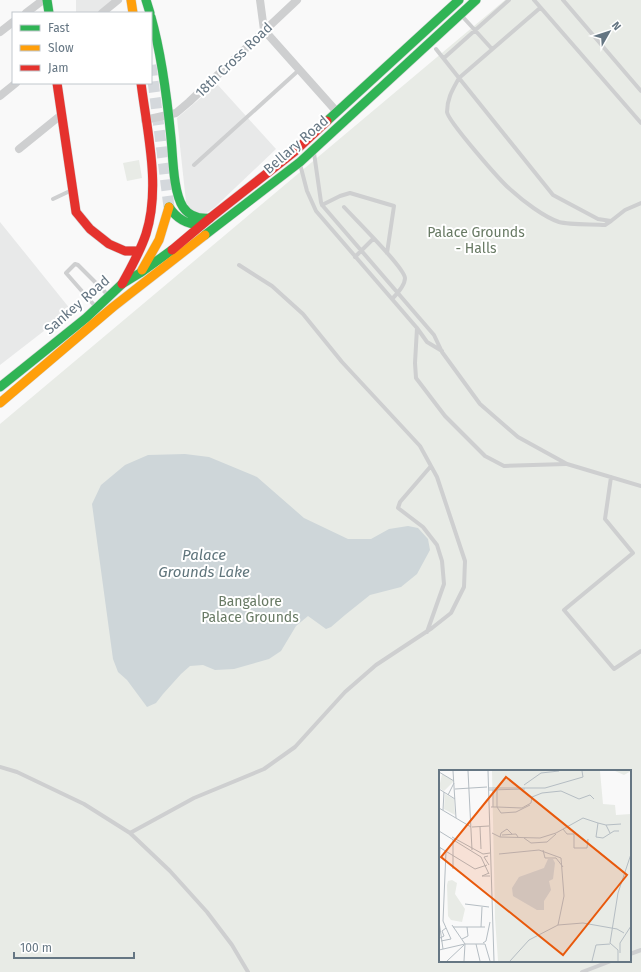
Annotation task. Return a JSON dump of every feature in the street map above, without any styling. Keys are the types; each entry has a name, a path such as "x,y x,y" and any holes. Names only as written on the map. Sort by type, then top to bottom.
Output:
{"main road":[{"path":"47,0 49,12"},
{"path":"131,0 133,12"},
{"path":"145,0 145,12"},
{"path":"145,0 150,12"},
{"name":"Bellary Road","path":"122,284 179,245 210,218 294,152 459,0"},
{"name":"Bellary Road","path":"124,300 300,162 476,0"},
{"path":"152,19 157,35 178,194 183,206 190,214 198,219 210,218"},
{"path":"57,84 76,212 90,229 109,244 125,252 139,251"},
{"name":"Sankey Road","path":"0,386 86,318 122,284 134,265 146,234 153,195 153,177 141,84"},
{"path":"124,300 157,247 166,226 169,207 181,220 190,225 202,225"},
{"name":"Sankey Road","path":"0,403 113,307 124,300"}],"street":[{"path":"27,12 43,0"},
{"path":"103,12 118,0"},
{"path":"260,0 264,30 337,112"},
{"name":"18th Cross Road","path":"145,120 176,113 297,0"},
{"path":"0,32 12,23"},
{"path":"0,96 15,84"},
{"path":"19,149 61,115"}],"lane":[{"path":"444,58 509,0"},
{"path":"534,0 641,122"},
{"path":"563,0 641,91"},
{"path":"540,8 460,78 449,95 447,113 452,122 510,189 536,210 559,222 605,225 625,210 641,203"},
{"path":"460,14 492,49"},
{"path":"436,49 553,195 598,219 611,221"},
{"path":"194,165 300,70"},
{"path":"313,150 322,205 434,335 442,352 480,404 518,437 566,464 641,486"},
{"path":"300,162 307,191 316,211 428,342 442,352"},
{"path":"53,199 73,190"},
{"path":"322,205 350,193 394,206 387,253"},
{"path":"344,207 387,253 404,274 404,283 392,299"},
{"path":"355,257 373,238"},
{"path":"97,308 66,273 67,271 75,264 78,264 109,296"},
{"path":"130,833 194,798 264,769 295,747 345,692 376,665 427,632 451,612 464,587 465,561 437,477 420,446 342,362 303,314 272,286 239,265"},
{"path":"417,328 415,363 416,378 445,416 486,456 504,466 566,464"},
{"path":"427,632 444,584 442,561 437,546 423,527 398,508 400,502 431,466"},
{"path":"611,477 605,519 633,553 564,610 614,669 641,651"},
{"path":"0,768 17,772 84,804 130,833 170,870 207,912 232,945 248,972"},
{"path":"631,954 641,950"},
{"path":"582,972 608,962"}],"shaded area":[{"path":"76,0 114,0 99,12 76,12"},
{"path":"217,84 276,149 215,207 201,217 189,207 186,202 177,118"},
{"path":"0,222 71,310 0,365"}],"green space":[{"name":"Bangalore Palace Grounds","path":"505,0 641,0 641,972 0,972 0,424"},
{"path":"139,160 142,178 127,181 123,163"}],"water":[{"name":"Palace Grounds Lake","path":"185,454 209,457 257,477 304,518 348,539 371,539 389,529 408,526 418,528 428,539 430,550 417,574 401,587 370,595 331,627 326,629 308,616 296,626 281,651 269,659 234,669 215,670 203,665 190,666 181,674 156,703 147,707 127,680 118,672 113,659 92,504 101,485 125,465 148,455"}],"tunnel":[{"path":"152,73 169,207"}],"traffic: fast":[{"path":"47,0 49,12"},
{"path":"146,0 150,12"},
{"path":"327,121 459,0"},
{"path":"205,235 300,162 476,0"},
{"path":"152,21 164,77 177,192 183,207 188,213 202,218 210,218"},
{"path":"169,207 175,215 182,220 201,225"},
{"path":"0,387 86,318 122,284 172,250"}],"traffic: slow":[{"path":"131,0 133,12"},
{"path":"142,270 159,240 169,207"},
{"path":"0,403 113,307 205,235"}],"traffic: jam":[{"path":"57,84 76,212 90,229 109,244 125,251 139,251"},
{"path":"122,284 138,254 146,234 152,197 153,178 141,84"},
{"path":"172,250 294,152 327,121"}],"park label":[{"name":"Palace Grounds - Halls","path":"476,240"}]}
